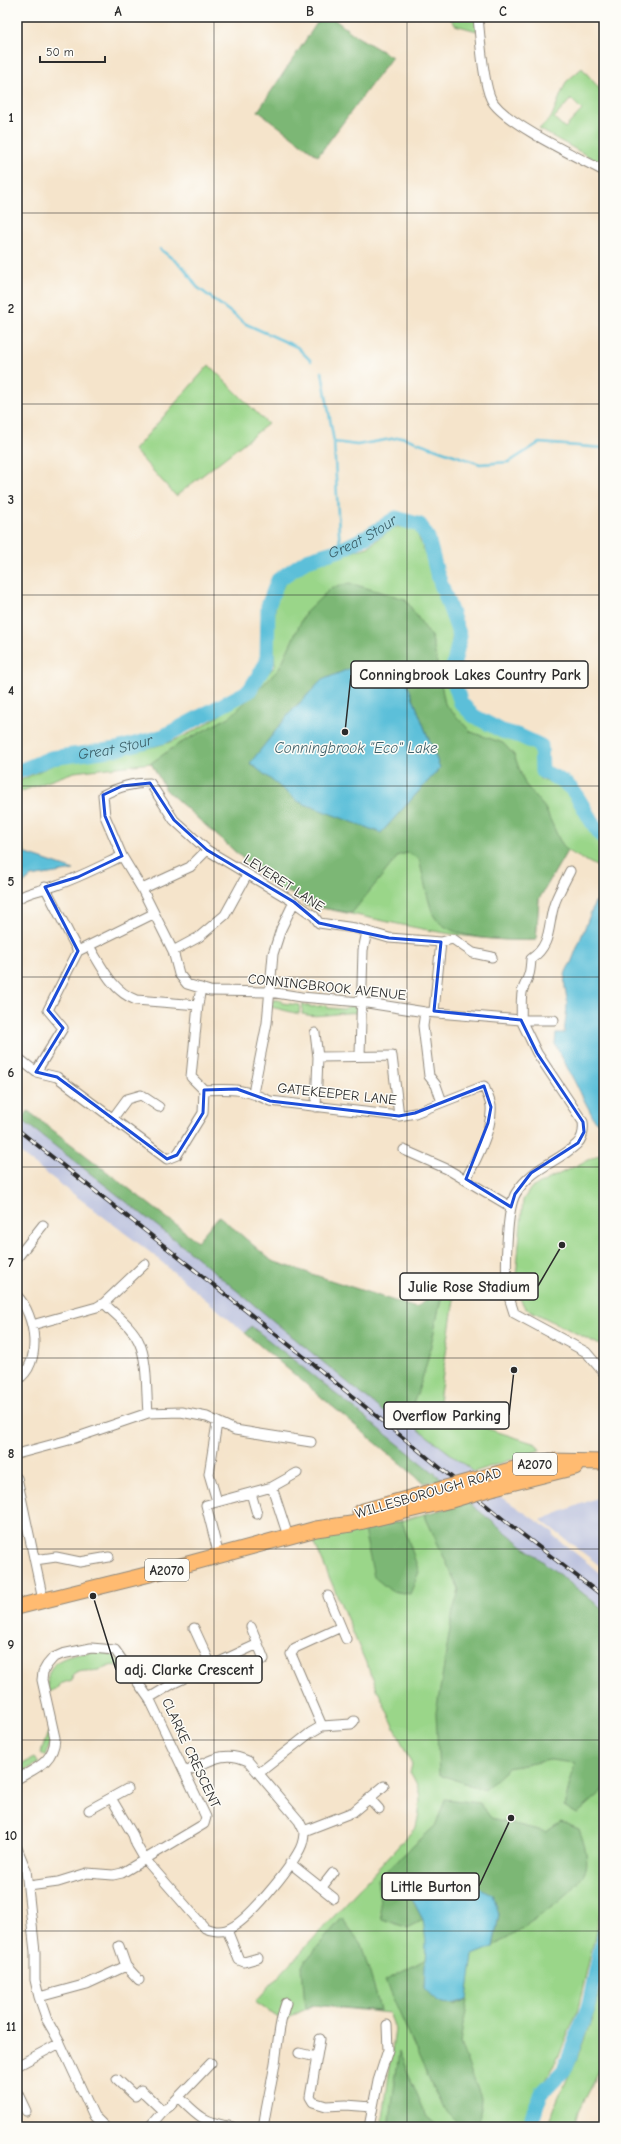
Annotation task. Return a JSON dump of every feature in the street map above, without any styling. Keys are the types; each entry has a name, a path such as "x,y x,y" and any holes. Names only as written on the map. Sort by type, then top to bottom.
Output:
{"main road":[{"name":"WILLESBOROUGH ROAD","path":"17,1607 219,1556 316,1529 351,1524 447,1494 482,1478 518,1468 550,1462 597,1462"},
{"name":"WILLESBOROUGH ROAD","path":"447,1494 495,1487 597,1462"}],"street":[{"path":"478,17 487,88 491,100 507,115 526,128 604,171"},
{"name":"LEVERET LANE","path":"103,795 122,786 136,783 150,784 174,820 207,850 294,902 314,916 319,923 355,928 389,938 441,942 453,939 474,953 492,957"},
{"name":"CONNINGBROOK AVENUE","path":"103,795 105,816 122,856 142,889 153,914 174,951 179,974 187,984 210,991 270,992 301,997 361,1002 430,1012 507,1020 554,1020"},
{"path":"142,889 190,867 207,850"},
{"path":"17,899 28,892 78,877 122,856"},
{"path":"570,871 555,903 549,931 541,952 531,959 530,975 523,989 521,1020 537,1053 583,1122 584,1132 578,1144 531,1174 515,1194 511,1207 507,1257 508,1292 514,1313 586,1352 604,1373"},
{"path":"174,951 200,937 226,915 247,875"},
{"path":"45,887 63,911 78,951"},
{"path":"253,1093 262,1052 270,992 273,954 281,930 294,902"},
{"path":"36,1072 63,1028 48,1010 78,951 153,914"},
{"path":"360,1055 361,1002 364,950 367,932"},
{"path":"441,942 430,1012 423,1026 429,1076 436,1085 442,1102"},
{"path":"89,946 113,985 128,997 144,1002 198,1006"},
{"path":"17,1058 36,1072 57,1077 168,1159 177,1155 203,1113 204,1090 191,1077 201,988"},
{"path":"315,1033 318,1057 316,1107"},
{"path":"318,1057 360,1055 392,1056 399,1116"},
{"name":"GATEKEEPER LANE","path":"204,1090 237,1089 253,1093 270,1101 399,1116 415,1113 484,1086 491,1107 485,1138 466,1179"},
{"path":"113,1118 127,1099 141,1095 159,1107"},
{"path":"404,1150 466,1179 511,1207"},
{"path":"17,1258 43,1225"},
{"path":"32,1325 97,1307 104,1303 145,1264"},
{"path":"17,1296 24,1303 32,1325 34,1345 29,1366 17,1380"},
{"path":"104,1303 124,1321 139,1342 144,1359 148,1413"},
{"path":"17,1454 70,1440 148,1413 194,1413 235,1430 311,1442"},
{"path":"217,1423 209,1474 217,1501"},
{"path":"219,1556 206,1505 272,1487 297,1473"},
{"path":"17,1478 20,1506 35,1560 43,1600"},
{"path":"272,1487 288,1536"},
{"path":"251,1493 257,1514"},
{"path":"35,1560 56,1557 80,1562 109,1557"},
{"path":"328,1596 346,1639"},
{"path":"250,1627 264,1659"},
{"path":"322,1726 291,1659 291,1654 295,1648 341,1627"},
{"path":"194,1628 211,1665"},
{"path":"149,1698 174,1683 258,1644"},
{"name":"CLARKE CRESCENT","path":"17,1779 46,1762 55,1746 55,1738 42,1680 43,1672 53,1658 91,1648 114,1650 149,1698 206,1813 206,1820 122,1873 113,1875 87,1872 58,1882 29,1886"},
{"path":"259,1773 322,1726 351,1724 354,1721"},
{"path":"111,1798 133,1835 144,1858 205,1928 211,1930 227,1930 257,1906 300,1848 304,1831 299,1821 248,1761 231,1755 223,1756 185,1772"},
{"path":"304,1831 349,1814 384,1786"},
{"path":"88,1810 127,1789"},
{"path":"370,1798 379,1809"},
{"path":"17,1848 19,1858 26,1870 29,1886 35,1952 35,1980 46,2020 60,2042 94,2116 105,2127"},
{"path":"290,1863 334,1898"},
{"path":"322,1887 334,1873"},
{"path":"227,1930 239,1960 244,1962 258,1958"},
{"path":"119,1946 126,1966 139,1980"},
{"path":"39,1997 87,1984 126,1966"},
{"path":"261,2127 264,2122 275,2065 280,2032 280,2018 286,2003"},
{"path":"369,2127 378,2078 388,2050 387,2025"},
{"path":"320,2039 310,2097 313,2102 326,2106 346,2105 372,2107"},
{"path":"17,2066 60,2042"},
{"path":"299,2053 316,2057"},
{"path":"151,2125 163,2110 179,2097 211,2063"},
{"path":"118,2079 135,2096 142,2090 163,2110"},
{"path":"17,2092 26,2111"},
{"path":"179,2097 203,2119 219,2125 232,2127"}],"highlighted area":[{"path":"150,783 174,820 207,850 294,902 319,923 389,938 441,942 434,1011 521,1020 537,1053 583,1122 584,1132 578,1143 531,1173 515,1194 511,1207 466,1179 488,1123 491,1107 484,1086 415,1113 399,1116 270,1101 237,1089 204,1090 203,1113 177,1155 167,1159 57,1077 36,1072 63,1028 48,1010 78,951 45,887 78,877 122,856 105,816 103,795 122,786"}],"shaded area":[{"path":"17,1116 189,1251 399,1425 405,1419 474,1472 443,1480 251,1326 245,1333 151,1253 17,1151"},
{"path":"497,1494 553,1532 555,1537 604,1576 604,1612 469,1503"},
{"path":"604,1495 604,1569 541,1520"}],"green space":[{"path":"321,17 331,17 356,36 392,57 318,156 258,111"},
{"path":"449,17 476,17 477,31 455,25"},
{"path":"582,68 604,94 604,165 539,129 551,118 566,82","holes":["571,99 582,110 565,128 554,118"]},
{"path":"209,365 268,424 176,496 134,450"},
{"path":"394,527 415,527 453,630 448,682 456,705 468,716 508,737 524,741 533,747 538,756 537,774 541,780 564,786 588,827 599,840 604,843 604,870 567,851 539,899 536,940 478,938 449,934 305,905 298,896 275,887 166,790 151,763 74,772 17,793 17,782 43,769 82,756 143,749 167,743 197,729 226,711 275,666 273,632 276,600 287,579 303,566 368,547"},
{"path":"349,583 405,599 432,638 445,704 471,732 503,743 514,755 525,784 545,808 559,839 567,851 539,899 536,940 481,938 466,935 441,924 434,916 432,911 419,859 408,853 399,855 352,913 305,905 298,896 275,887 166,790 151,763 177,745 231,716 279,669 305,613 330,589","holes":["402,670 440,768 381,833 250,764 289,714 322,680"]},
{"path":"17,828 24,848 31,877 17,889"},
{"path":"273,1000 280,1000 282,1003 300,1005 299,1014 271,1007"},
{"path":"303,1003 311,1007 326,1005 328,1008 344,1009 349,1006 358,1007 358,1013 316,1016 302,1014"},
{"path":"28,1111 197,1241 219,1216 272,1261 416,1308 434,1293 442,1295 421,1382 415,1400 399,1425 189,1251 22,1120"},
{"path":"604,1152 604,1347 525,1308 515,1289 523,1200 531,1188"},
{"path":"442,1295 454,1299 438,1408 460,1420 536,1444 540,1450 474,1472 405,1419 423,1373"},
{"path":"251,1326 443,1480 425,1483 420,1480 245,1333"},
{"path":"469,1503 604,1610 604,1790 577,1814 564,1806 575,1763 550,1760 508,1768 484,1790 439,1774 436,1713 453,1611 459,1590 424,1514"},
{"path":"424,1514 604,1612 604,1897 577,2013 556,2062 534,2096 526,2127 382,2127 395,2028 389,2013 313,2005 283,2021 255,2002 416,1827 420,1805 419,1792 410,1772 412,1765 381,1698 312,1537 402,1521"},
{"path":"402,1521 419,1572 410,1594 391,1591 374,1577 364,1530"},
{"path":"101,1651 115,1656 120,1666 110,1666 98,1670 76,1673 73,1675 72,1680 60,1684 58,1688 49,1692 48,1680 50,1671 54,1664 70,1656"},
{"path":"48,1732 51,1741 46,1756 41,1753"},
{"path":"34,1758 39,1763 17,1775 17,1767"},
{"path":"445,1799 480,1803 491,1818 546,1832 561,1822 579,1829 587,1857 584,1874 567,1895 543,1914 493,1947 499,1914 409,1893 423,1920 408,1928 382,1919 377,1879 436,1825"},
{"path":"342,1918 361,1944 380,2011 313,2005 305,2009 302,1965"},
{"path":"426,1959 424,1988 454,2005 467,1999 460,2043 481,2098 479,2127 462,2127 441,2106 385,1981"},
{"path":"604,1980 604,2062 579,2111 575,2127 549,2127 555,2106 589,2027"},
{"path":"399,2052 427,2117 439,2127 389,2127"}],"water":[{"name":"Conningbrook \"Eco\" Lake","path":"363,663 402,670 440,768 381,833 299,802 250,763 289,714 322,680"},
{"path":"17,846 21,852 74,870 31,877 17,889"},
{"path":"604,901 604,1122 595,1121 555,1044 556,1033 564,1033 567,1006 564,982 566,973 595,902"},
{"path":"421,1886 476,1886 493,1894 499,1914 493,1947 473,1955 467,1999 460,2002 448,2004 443,2003 434,1998 424,1988 426,1942 423,1920 409,1893"}],"waterway":[{"path":"160,249 184,268 197,287 246,324 297,347 311,361"},
{"path":"322,372 334,442"},
{"path":"340,550 334,442 357,445 402,437 480,464 509,462 539,443 604,448"},
{"name":"Great Stour","path":"17,772 51,758 117,749 164,736 249,691 267,662 268,606 278,580 307,560 340,550 368,536 396,518 420,525 428,538 437,573 460,636 453,668 454,682 461,703 474,716 502,731 520,736 541,746 542,771 570,788 599,833 604,838"},
{"name":"Great Stour","path":"530,2127 542,2093 564,2070 589,2005 604,1933"}],"railway":[{"path":"17,1129 298,1352 509,1524 604,1597"}],"place":[{"name":"Conningbrook Lakes Country Park","path":"345,732"},
{"name":"Julie Rose Stadium","path":"562,1245"},
{"name":"Overflow Parking","path":"514,1370"},
{"name":"adj. Clarke Crescent","path":"93,1596"},
{"name":"Little Burton","path":"511,1818"}]}
